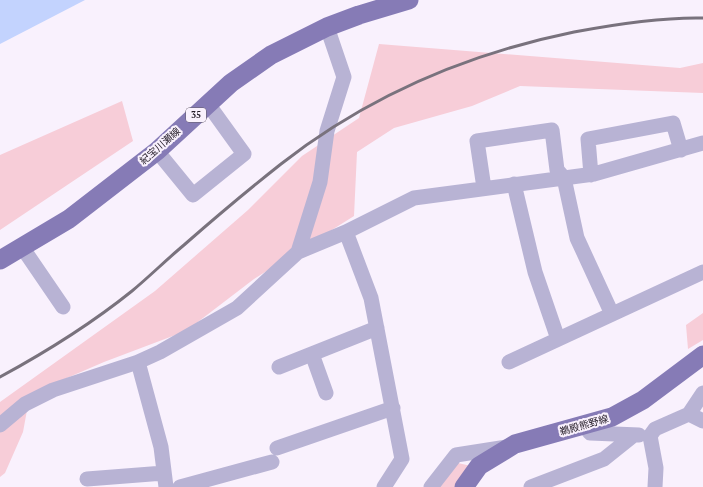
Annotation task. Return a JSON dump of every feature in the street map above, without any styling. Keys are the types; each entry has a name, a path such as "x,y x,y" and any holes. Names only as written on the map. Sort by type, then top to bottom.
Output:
{"main road":[{"name":"紀宝川瀬線","path":"0,260 69,219 157,151 231,83 271,55 327,27 359,15 409,0"},
{"name":"鵜殿熊野線","path":"464,487 479,466 512,446 612,417 643,400 703,354"}],"street":[{"path":"298,252 320,182 327,131 344,77 327,27"},
{"path":"157,151 193,195 244,154 208,104"},
{"path":"591,175 588,139 673,123 681,150"},
{"path":"484,188 477,141 552,130 557,170 564,178 577,238 612,314"},
{"path":"0,425 25,404 53,390 138,362 237,308 298,252 346,232 414,198 591,175 703,143"},
{"path":"514,184 535,272 558,339"},
{"path":"346,232 371,298 393,408 402,459 391,484"},
{"path":"22,247 63,307"},
{"path":"509,362 703,272"},
{"path":"279,367 377,328"},
{"path":"312,354 326,393"},
{"path":"87,480 165,480 161,447 138,362"},
{"path":"654,487 656,468 650,436 655,429 689,414 703,393"},
{"path":"180,487 274,455 393,408"},
{"path":"689,414 703,421"},
{"path":"584,425 590,433 650,436"},
{"path":"531,487 604,459 634,435"},
{"path":"431,487 456,455 512,446"}],"shaded area":[{"path":"379,44 680,68 703,63 703,93 520,86 472,106 394,128 357,152 354,216 254,279 186,331 104,362 30,394 23,432 5,473 0,477 0,402 155,291 248,210 302,156 359,118"},
{"path":"122,101 133,141 0,230 0,155"},
{"path":"703,313 703,340 688,349 686,325"},
{"path":"458,463 471,466 456,487 434,487"}],"water":[{"path":"0,0 85,0 0,44"}],"railway":[{"path":"0,377 51,348 101,315 132,291 220,214 281,164 314,140 383,98 457,66 495,52 534,41 574,32 622,24 654,20 703,18"}]}
